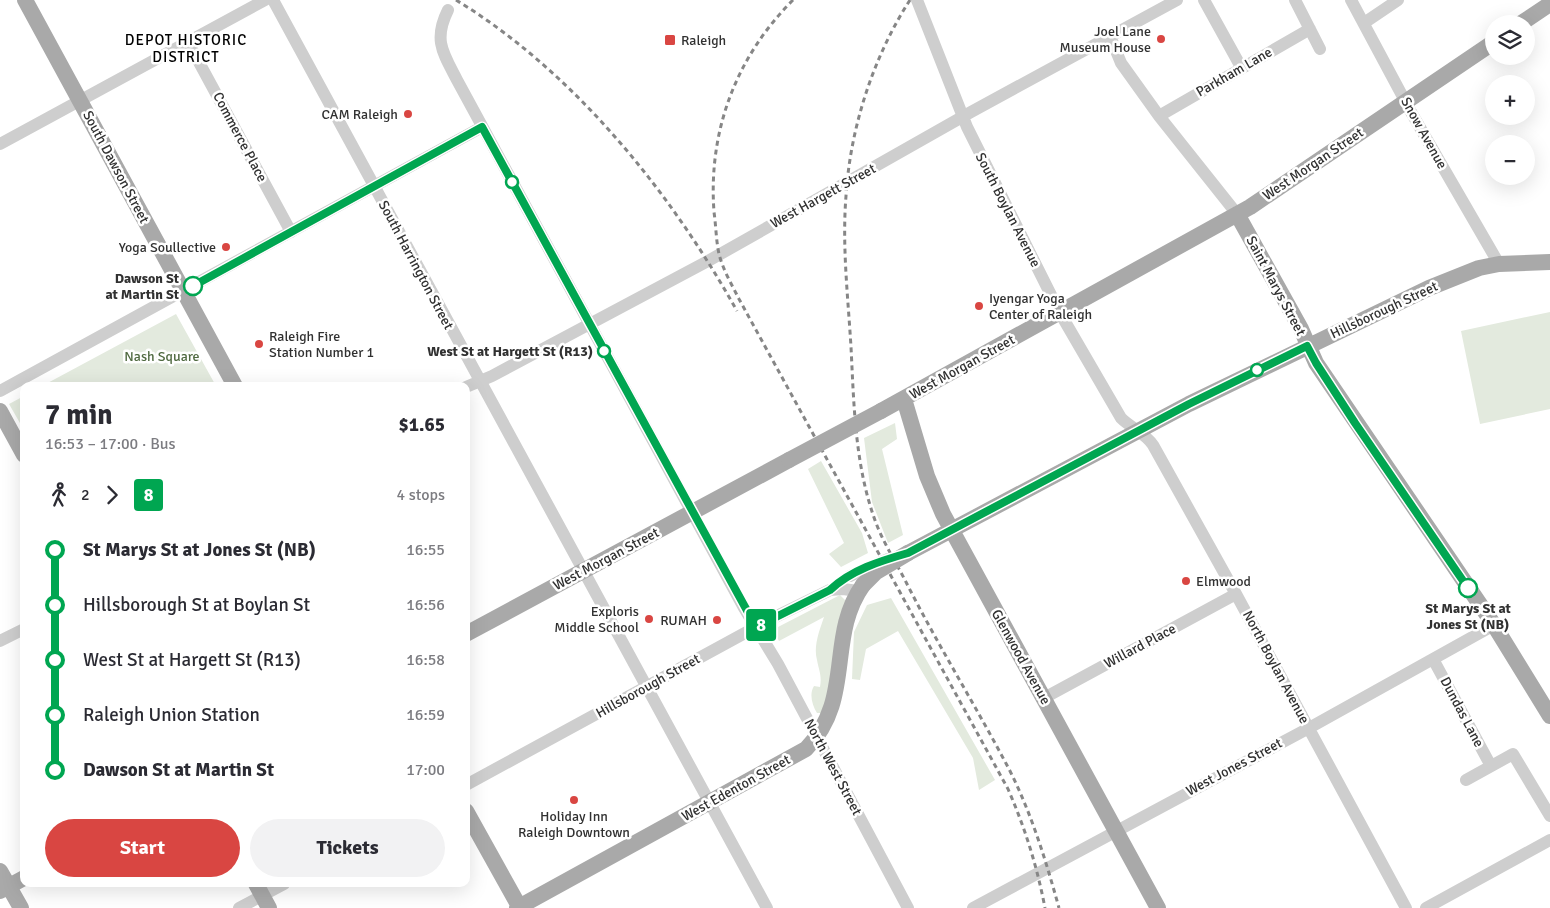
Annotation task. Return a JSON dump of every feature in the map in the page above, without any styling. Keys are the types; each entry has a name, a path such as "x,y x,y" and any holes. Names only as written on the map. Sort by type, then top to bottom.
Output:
{"main road":[{"name":"South Dawson Street","path":"25,0 233,382"},
{"path":"1534,15 1550,4"},
{"name":"West Morgan Street","path":"470,632 881,411 1237,214 1485,48"},
{"name":"Saint Marys Street","path":"1237,214 1301,329 1316,363 1494,625 1550,716"},
{"name":"Hillsborough Street","path":"858,591 876,572 951,530 1307,346 1428,288 1479,268 1499,264 1550,262"},
{"name":"Glenwood Avenue","path":"904,398 927,476 951,530 1158,908"},
{"path":"0,411 20,448"},
{"name":"West Edenton Street","path":"518,908 806,749 828,716 835,698 844,626 858,591"},
{"path":"470,818 518,908"},
{"path":"0,871 4,889 20,908"},
{"path":"4,889 20,880"}],"street":[{"path":"0,144 265,0"},
{"name":"South Harrington Street","path":"273,0 767,908"},
{"name":"West Hargett Street","path":"470,385 765,229 962,117 1177,0"},
{"path":"1204,0 1241,67"},
{"path":"1295,0 1320,49"},
{"name":"Snow Avenue","path":"1351,0 1405,102 1499,264"},
{"path":"1364,23 1398,0"},
{"name":"South Boylan Avenue","path":"918,5 962,117 1060,313 1121,418 1138,432"},
{"name":"North West Street","path":"448,10 441,26 441,46 482,127 816,736 908,908"},
{"name":"Parkham Lane","path":"1159,116 1241,67 1310,29"},
{"name":"Saint Marys Street","path":"1110,36 1121,63 1159,116 1237,214"},
{"name":"Commerce Place","path":"188,42 291,232"},
{"path":"0,391 482,127"},
{"name":"North Boylan Avenue","path":"1138,432 1150,441 1236,594 1406,908"},
{"name":"Hillsborough Street","path":"470,783 756,627 830,590 840,581 878,562 908,553"},
{"name":"Hillsborough Street","path":"830,590 858,591"},
{"name":"Willard Place","path":"1044,698 1236,594"},
{"name":"West Jones Street","path":"973,908 1115,830 1309,728 1494,625"},
{"path":"0,641 20,631"},
{"name":"Dundas Lane","path":"1433,659 1490,766"},
{"path":"1466,780 1513,754 1550,816"},
{"path":"1426,908 1550,840"},
{"path":"239,908 278,887"}],"green space":[{"path":"1550,312 1550,409 1480,424 1461,331"},
{"name":"Nash Square","path":"176,314 214,382 49,382"},
{"path":"20,398 20,423 9,404"},
{"path":"895,423 897,439 882,449 903,535 888,543 872,502 864,438"},
{"path":"821,461 862,533 868,553 841,567 829,554 844,543 808,469"},
{"path":"840,595 847,602 826,713 817,713 811,696 814,686 820,687 816,649 817,638 824,617 779,641 774,632 778,627"},
{"path":"891,598 995,780 979,790 973,758 898,631 866,649 860,680 852,679 854,632 867,605"}],"railway":[{"path":"456,0 499,29 540,62 579,98 616,138 650,179 681,222 711,266 737,311"},
{"path":"793,0 773,22 741,71 721,124 713,182 719,254 725,272 739,299 1008,789 1030,847 1045,908"},
{"path":"910,0 885,45 875,69 858,120 848,171 845,253 855,414 860,459 869,502 879,531 1010,771 1038,838 1059,908"}],"bus line":[{"name":"8","path":"193,286 482,127 756,627 830,590 840,581 878,562 908,553 1189,404 1307,346 1355,423 1468,588"}],"place":[{"name":"Joel Lane Museum House","path":"1161,39"},
{"name":"Raleigh","path":"670,40"},
{"name":"CAM Raleigh","path":"408,114"},
{"name":"Yoga Soullective","path":"226,247"},
{"name":"Dawson St at Martin St","path":"193,286"},
{"name":"Iyengar Yoga Center of Raleigh","path":"979,306"},
{"name":"Raleigh Fire Station Number 1","path":"259,344"},
{"name":"West St at Hargett St (R13)","path":"604,351"},
{"name":"Elmwood","path":"1186,581"},
{"name":"St Marys St at Jones St (NB)","path":"1468,588"},
{"name":"Exploris Middle School","path":"649,619"},
{"name":"RUMAH","path":"717,620"},
{"name":"Holiday Inn Raleigh Downtown","path":"574,800"}],"district":[{"name":"DEPOT HISTORIC DISTRICT","path":"186,48"}]}
